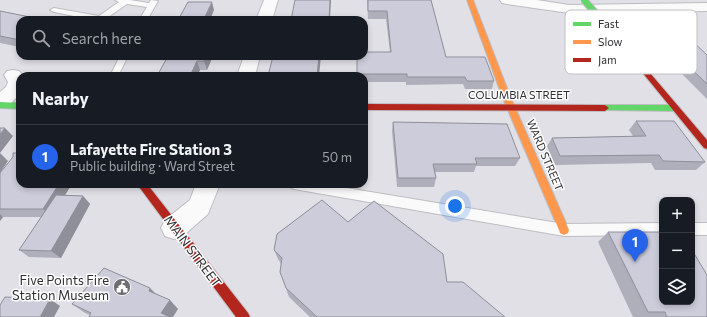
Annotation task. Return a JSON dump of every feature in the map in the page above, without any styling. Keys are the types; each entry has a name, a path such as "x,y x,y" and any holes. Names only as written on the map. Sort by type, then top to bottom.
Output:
{"street":[{"path":"265,16 271,0"},
{"name":"WARD STREET","path":"470,0 511,107 564,230"},
{"path":"507,0 569,9 707,7"},
{"path":"584,0 593,10"},
{"path":"247,72 251,60"},
{"path":"647,74 707,146"},
{"path":"0,101 9,96 16,86"},
{"path":"0,105 16,106"},
{"name":"COLUMBIA STREET","path":"368,107 675,108"},
{"name":"MAIN STREET","path":"145,188 174,228 244,317"},
{"path":"174,228 199,206 206,188"}],"lane":[{"path":"104,16 122,1 152,3 145,16"},
{"path":"54,10 85,16"},
{"path":"116,72 122,60"},
{"path":"317,188 564,230 659,229"},
{"path":"695,229 707,229"}],"building":[{"path":"295,0 330,0 329,16 292,16"},
{"path":"368,0 431,0 446,57 485,57 494,81 467,81 465,77 407,77 407,74 368,74 368,72 357,72 357,60 368,60 368,52 391,52 387,11 368,11"},
{"path":"188,2 212,2 205,16 180,16"},
{"path":"0,11 25,16 16,16 16,39 0,36"},
{"path":"697,46 707,55 707,84 697,74"},
{"path":"166,60 205,60 197,61 192,72 159,72"},
{"path":"272,60 319,60 317,72 269,72"},
{"path":"636,121 674,121 705,162 663,161 659,155 560,156 552,138 646,136"},
{"path":"393,122 507,124 520,158 475,158 477,164 433,164 436,178 398,178"},
{"path":"0,128 5,128 0,134"},
{"path":"13,153 16,153 16,188 56,188 43,209 0,209 0,173 13,157"},
{"path":"56,195 83,196 51,251 19,250"},
{"path":"322,200 348,222 374,201 443,254 447,282 463,282 505,317 317,317 286,288 280,272 282,258 274,250 277,234"},
{"path":"608,232 659,232 659,305 695,305 695,255 707,275 707,317 667,317 665,312 648,312"},
{"name":"Five Points Fire Station Museum","path":"104,268 150,288 149,291 170,300 161,313 170,317 89,317 91,313 72,304"},
{"path":"5,297 50,299 40,317 0,317 0,305"}],"traffic: fast":[{"path":"584,0 593,10"},
{"path":"0,105 16,106"},
{"path":"605,108 675,108"}],"traffic: slow":[{"path":"470,0 506,96 564,230"}],"traffic: jam":[{"path":"647,74 707,146"},
{"path":"368,107 605,108"},
{"path":"145,188 244,317"}],"place":[{"name":"Lafayette Fire Station 3","path":"635,262"},
{"name":"Five Points Fire Station Museum","path":"122,287"}]}
